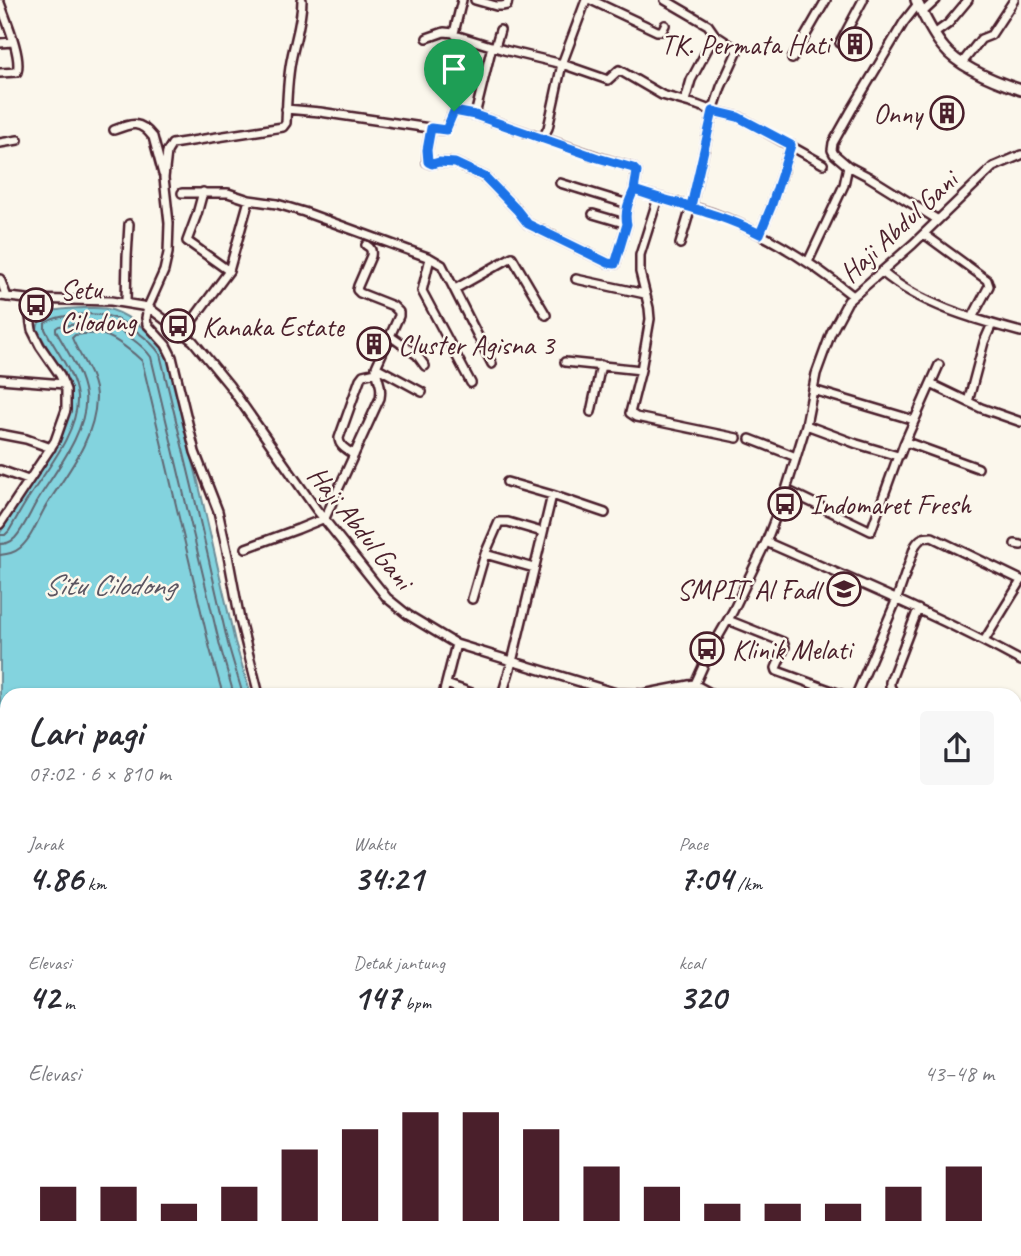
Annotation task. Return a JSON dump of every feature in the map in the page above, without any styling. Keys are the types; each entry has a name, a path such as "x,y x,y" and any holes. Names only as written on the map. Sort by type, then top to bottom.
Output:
{"street":[{"path":"164,178 167,152 172,144 283,127 286,123 288,80 301,20 302,0"},
{"path":"454,33 462,0"},
{"path":"475,0 502,6 507,5 508,0"},
{"path":"543,138 548,128 562,64 589,0 657,31 662,31 665,25"},
{"path":"665,0 708,25 715,36 737,52 713,111 680,244"},
{"path":"792,59 826,0"},
{"path":"839,43 863,0"},
{"path":"936,0 919,5 904,22 850,111 832,150 848,166 938,219"},
{"path":"934,34 948,24 968,0"},
{"path":"961,63 981,39 990,35 1014,0"},
{"path":"0,3 18,57 18,71 0,73"},
{"path":"919,5 934,34 961,63 1021,90"},
{"path":"475,115 500,30"},
{"path":"427,38 454,33 462,38 562,64 608,80 619,71 662,95 738,117 823,164"},
{"path":"685,101 691,80 715,36"},
{"path":"0,43 13,42"},
{"path":"286,109 320,112 446,130 454,111 475,115 633,168 637,172 634,190 628,204 625,218 627,224 615,264 528,224 485,177 455,163 428,162 431,128"},
{"path":"114,130 136,124 150,132 164,178 169,223 168,253 164,271 148,307 147,324 166,345 172,357 195,452 218,511 240,620 257,688"},
{"path":"0,142 18,140"},
{"path":"760,234 791,145"},
{"name":"Haji Abdul Gani","path":"674,688 694,684 766,542 786,490 806,425 816,374 840,313 853,296 993,167 1021,155"},
{"path":"808,262 844,185 848,166"},
{"path":"560,183 628,204"},
{"path":"634,190 691,206 760,234 808,262 853,296"},
{"path":"203,192 187,241 229,271"},
{"path":"182,193 228,193 249,200 277,204 430,258 442,265 492,364"},
{"path":"658,198 640,255 640,272 650,319 630,413 737,438"},
{"path":"183,333 229,271 249,200"},
{"path":"593,214 627,224"},
{"path":"126,302 129,223"},
{"path":"923,234 987,280 989,286 972,318"},
{"path":"246,548 325,518 380,398 381,385 376,369 398,316 397,309 357,290 372,251 371,247 366,245"},
{"path":"455,289 512,257 546,315"},
{"path":"430,258 422,290 471,383"},
{"path":"882,272 896,284 945,308 1021,332"},
{"path":"576,278 645,294"},
{"path":"0,279 3,297"},
{"name":"Haji Abdul Gani","path":"3,297 126,302 148,307 193,341 229,385 316,509 387,598 408,615 456,644 600,688"},
{"path":"0,524 51,448 66,410 64,384 32,330 27,299"},
{"path":"968,402 984,342 992,324"},
{"path":"390,336 417,355 425,366"},
{"path":"565,362 641,370"},
{"path":"591,412 601,365"},
{"path":"786,490 871,531 898,456 939,365"},
{"path":"376,369 422,392"},
{"path":"354,455 339,443 339,439 360,379 376,369"},
{"path":"0,379 64,384"},
{"path":"930,384 1021,422"},
{"path":"813,390 914,421"},
{"path":"806,425 898,456"},
{"path":"0,434 51,448"},
{"path":"750,439 796,457"},
{"path":"904,444 909,443 978,468"},
{"path":"0,470 28,480"},
{"path":"507,482 605,513"},
{"path":"504,688 552,495"},
{"path":"472,599 485,554 499,522 542,532"},
{"path":"859,688 896,601 915,546 924,537 932,537 1021,581 984,641"},
{"path":"766,542 963,629 1021,661"},
{"path":"485,554 534,568"},
{"path":"891,688 890,682 918,609"},
{"path":"728,620 783,642 785,648 777,671 824,688"},
{"path":"445,688 456,644"},
{"path":"446,684 458,688"},
{"path":"693,688 694,684 701,688"}],"water":[{"name":"Situ Cilodong","path":"106,308 119,313 149,333 166,351 235,642 249,688 0,688 0,533 68,408 67,387 37,329 39,322 49,313 70,309"}],"place":[{"name":"TK. Permata Hati","path":"855,44"},
{"name":"Onny","path":"947,113"},
{"name":"Setu Cilodong","path":"36,305"},
{"name":"Kanaka Estate","path":"178,326"},
{"name":"Cluster Agisna 3","path":"374,344"},
{"name":"Indomaret Fresh","path":"785,504"},
{"name":"SMPIT Al Fadl","path":"844,589"},
{"name":"Klinik Melati","path":"707,649"}],"route":[{"path":"454,111 446,130 431,128 426,158 428,162 455,163 485,177 528,224 615,264 627,224 625,218 628,204 634,190 691,206 713,111 738,117 791,145 760,234 711,213 658,198 634,190 637,172 633,168 475,115 454,111"}]}
